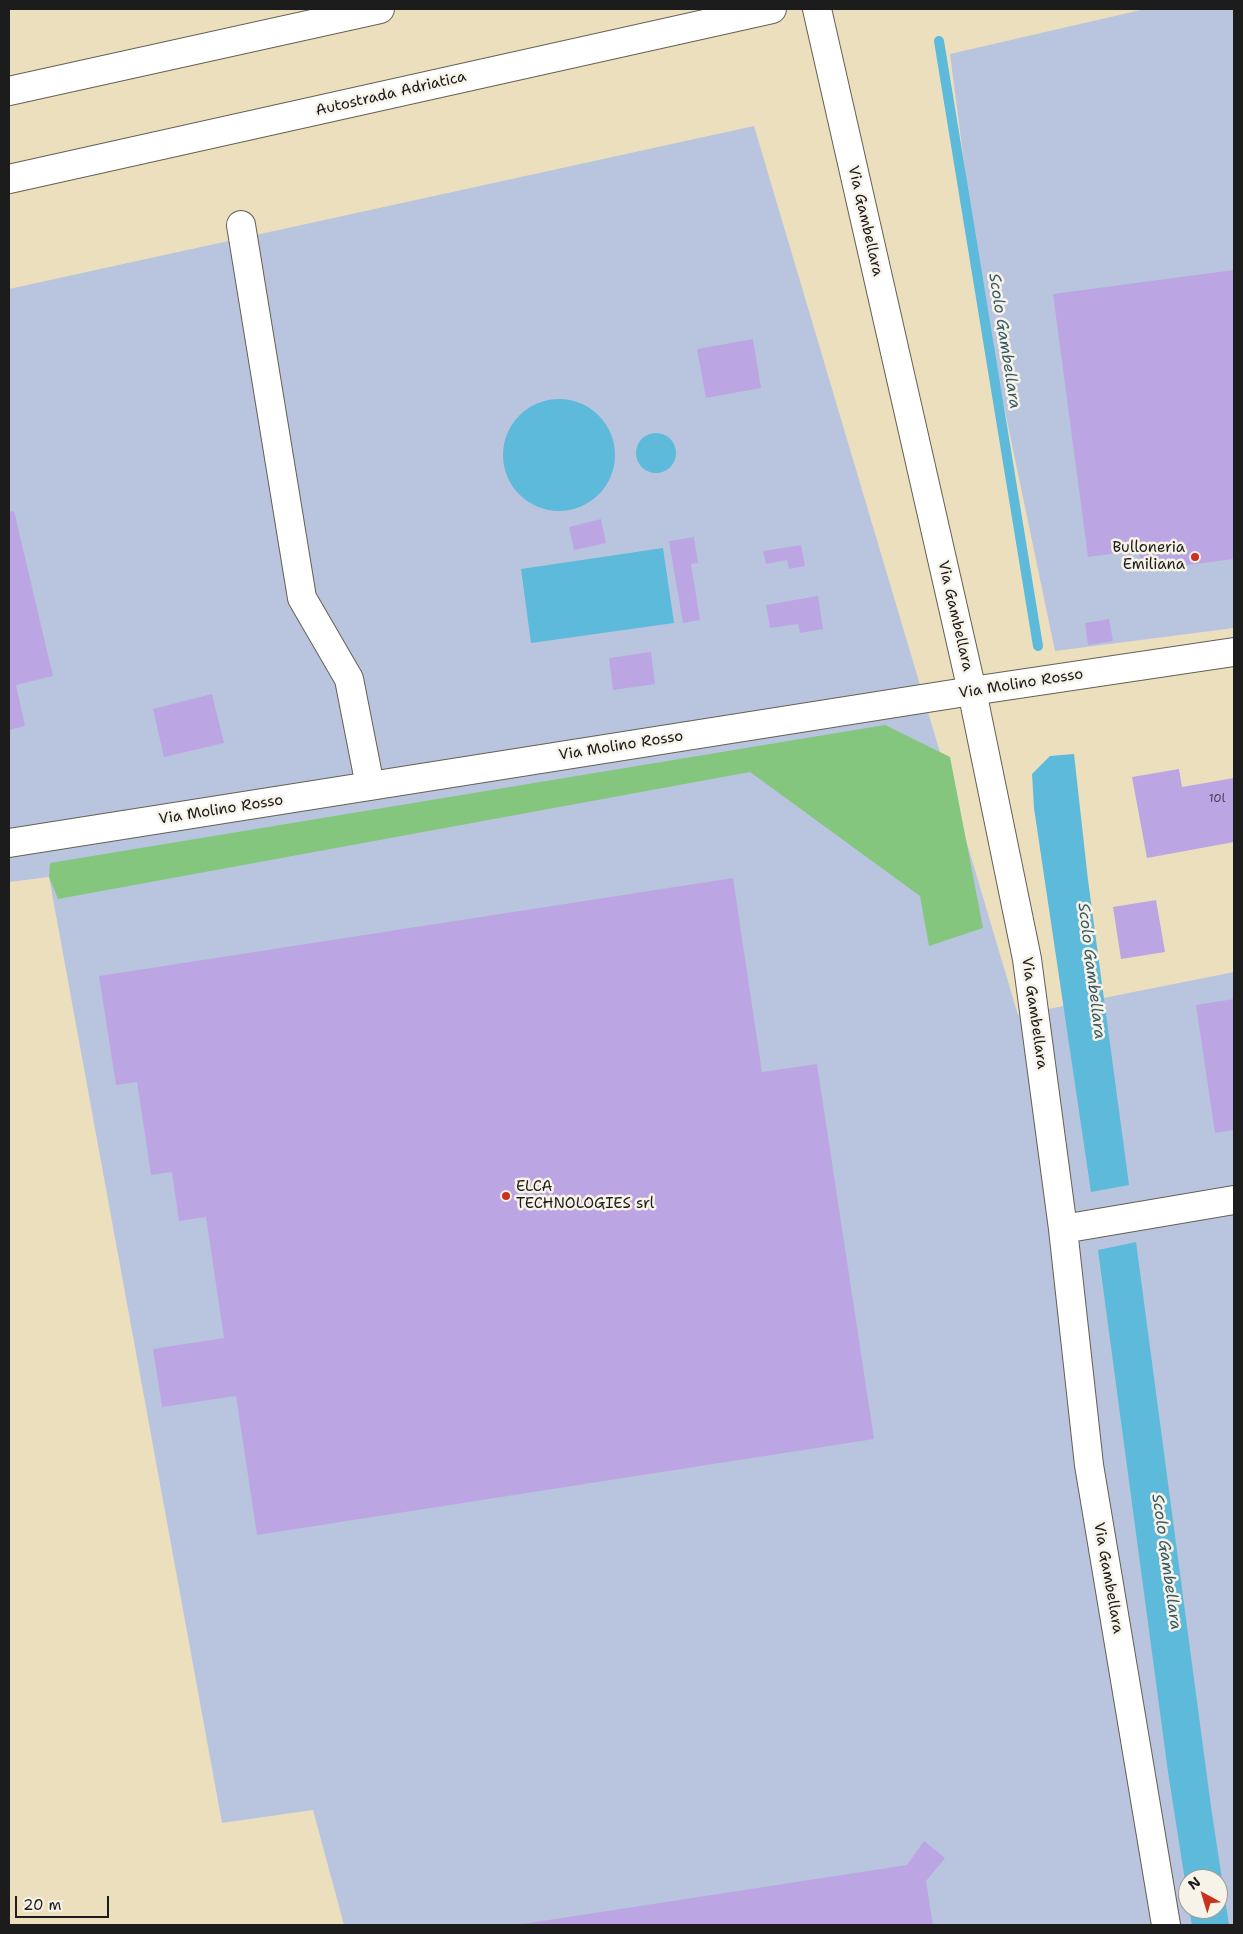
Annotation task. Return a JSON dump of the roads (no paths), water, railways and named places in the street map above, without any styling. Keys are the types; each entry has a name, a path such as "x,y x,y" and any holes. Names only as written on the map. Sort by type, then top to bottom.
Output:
{"main road":[{"path":"9,91 380,9"},
{"name":"Autostrada Adriatica","path":"9,179 772,9"},
{"name":"Via Gambellara","path":"817,9 972,691 1027,959 1063,1229 1088,1465 1166,1925"},
{"path":"241,226 302,598 349,680 370,786"},
{"name":"Via Molino Rosso","path":"9,843 972,691 1234,652"},
{"path":"1063,1229 1234,1200"}],"water":[{"path":"559,399 580,403 599,415 611,434 615,455 611,476 599,495 580,507 559,511 538,507 519,495 507,476 503,455 507,434 519,415 538,403"},
{"path":"660,433 667,436 673,442 676,453 675,461 667,470 660,473 652,473 645,470 637,461 636,449 639,442 648,434"},
{"path":"663,548 674,623 531,643 521,569"},
{"path":"1074,754 1088,880 1129,1185 1091,1192 1034,808 1032,774 1050,756"},
{"path":"1136,1242 1220,1869 1183,1869 1168,1772 1098,1250"},
{"path":"1228,1918 1229,1925 1192,1925 1191,1919"}],"waterway":[{"name":"Scolo Gambellara","path":"939,41 1038,646"}],"place":[{"name":"Bulloneria Emiliana","path":"1195,557"},
{"name":"ELCA TECHNOLOGIES srl","path":"506,1196"}]}
